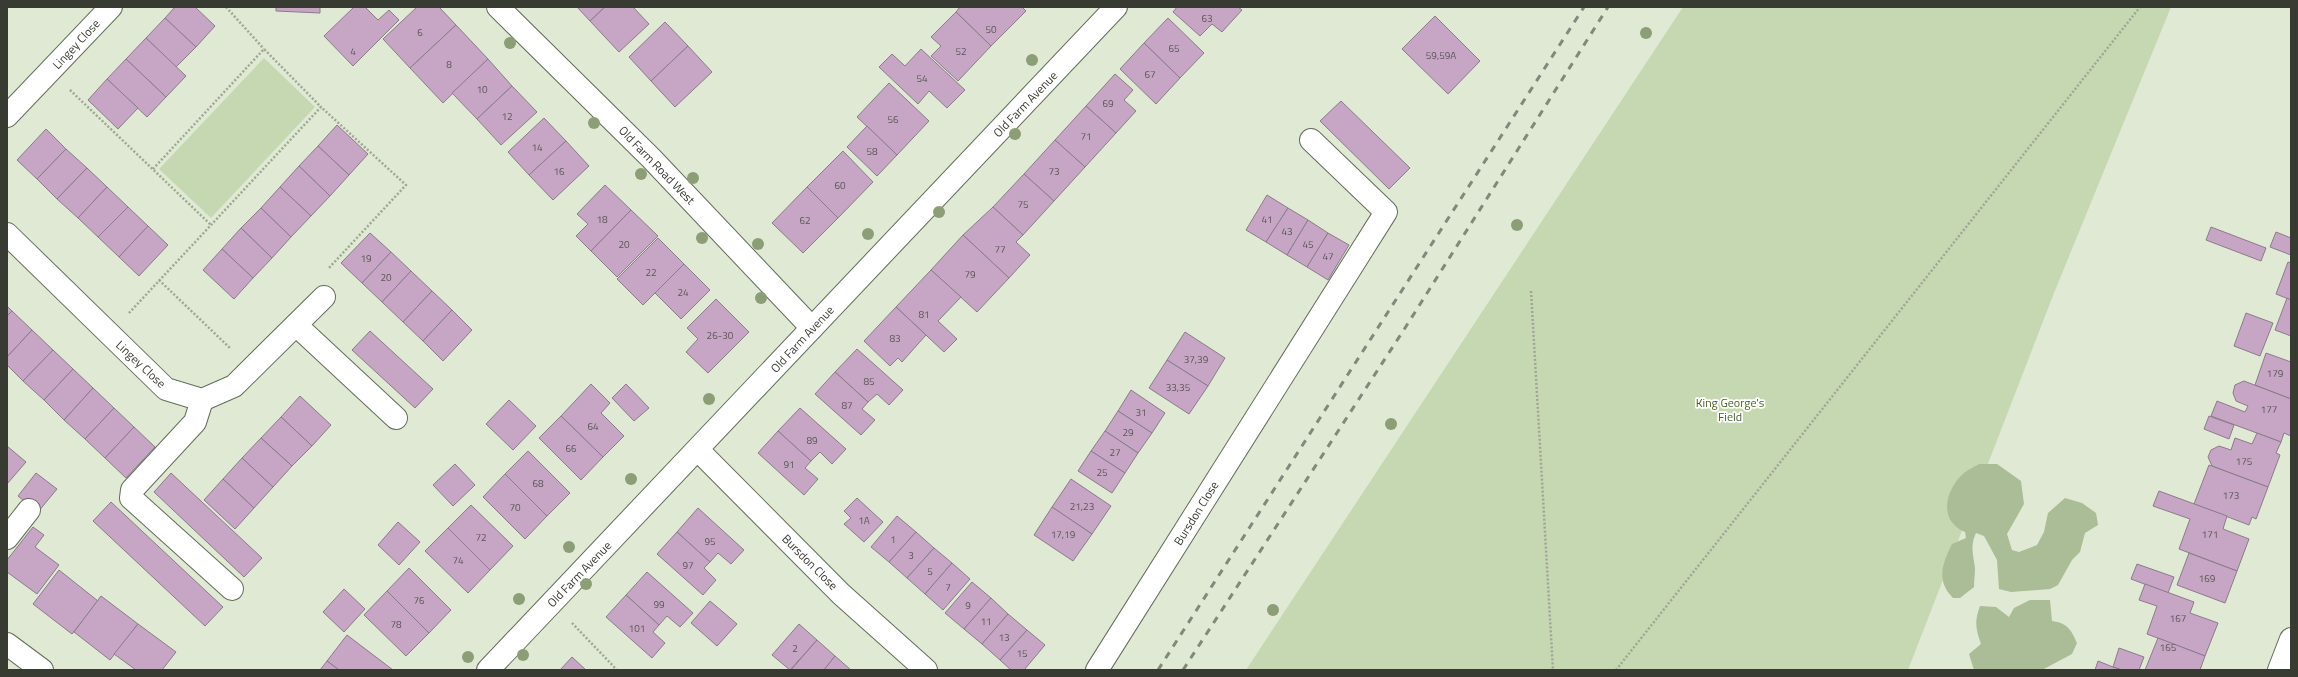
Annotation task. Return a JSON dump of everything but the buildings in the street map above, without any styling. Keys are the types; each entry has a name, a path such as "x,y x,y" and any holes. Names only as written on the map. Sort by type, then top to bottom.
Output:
{"street":[{"name":"Lingey Close","path":"7,116 111,7"},
{"name":"Old Farm Road West","path":"498,7 651,158 812,328"},
{"name":"Old Farm Avenue","path":"488,670 1116,7"},
{"name":"Bursdon Close","path":"1097,670 1386,212 1311,140"},
{"name":"Lingey Close","path":"7,234 166,389 202,400"},
{"path":"232,590 131,498 132,490 195,422 202,400 234,386 324,296"},
{"path":"296,325 396,418"},
{"name":"Bursdon Close","path":"698,450 841,594 926,670"},
{"path":"7,538 29,510"},
{"path":"2279,670 2291,639"},
{"path":"8,647 42,670"}],"path":[{"path":"226,7 264,50 321,107 406,185 317,282 324,296"},
{"path":"1616,670 2140,7"},
{"path":"153,169 264,50"},
{"path":"50,71 211,225"},
{"path":"109,334 321,107"},
{"path":"159,280 252,368"},
{"path":"1531,291 1553,670"},
{"path":"551,602 617,670"}],"green space":[{"name":"King George's Field","path":"1683,7 2171,7 2054,293 1908,670 1246,670"},
{"path":"264,58 315,107 211,218 159,169"},
{"path":"1979,464 1997,464 2021,481 2024,504 2007,534 2012,550 2019,552 2037,545 2044,532 2048,513 2065,498 2082,503 2096,513 2098,525 2085,533 2080,552 2072,560 2058,585 2050,589 2011,592 1999,589 1997,560 1984,536 1976,533 1973,546 1975,568 1974,587 1960,598 1953,598 1948,592 1944,585 1942,572 1943,565 1952,544 1966,538 1965,532 1956,527 1951,521 1947,505 1949,496 1952,488 1963,474"},
{"path":"2030,600 2050,600 2052,621 2065,625 2073,634 2077,643 2072,654 2042,670 1974,670 1969,654 1981,644 1976,625 1980,606 1996,607 2009,617 2014,608"}],"railway":[{"path":"1158,670 1584,7"},
{"path":"1183,670 1405,328 1608,7"}]}
